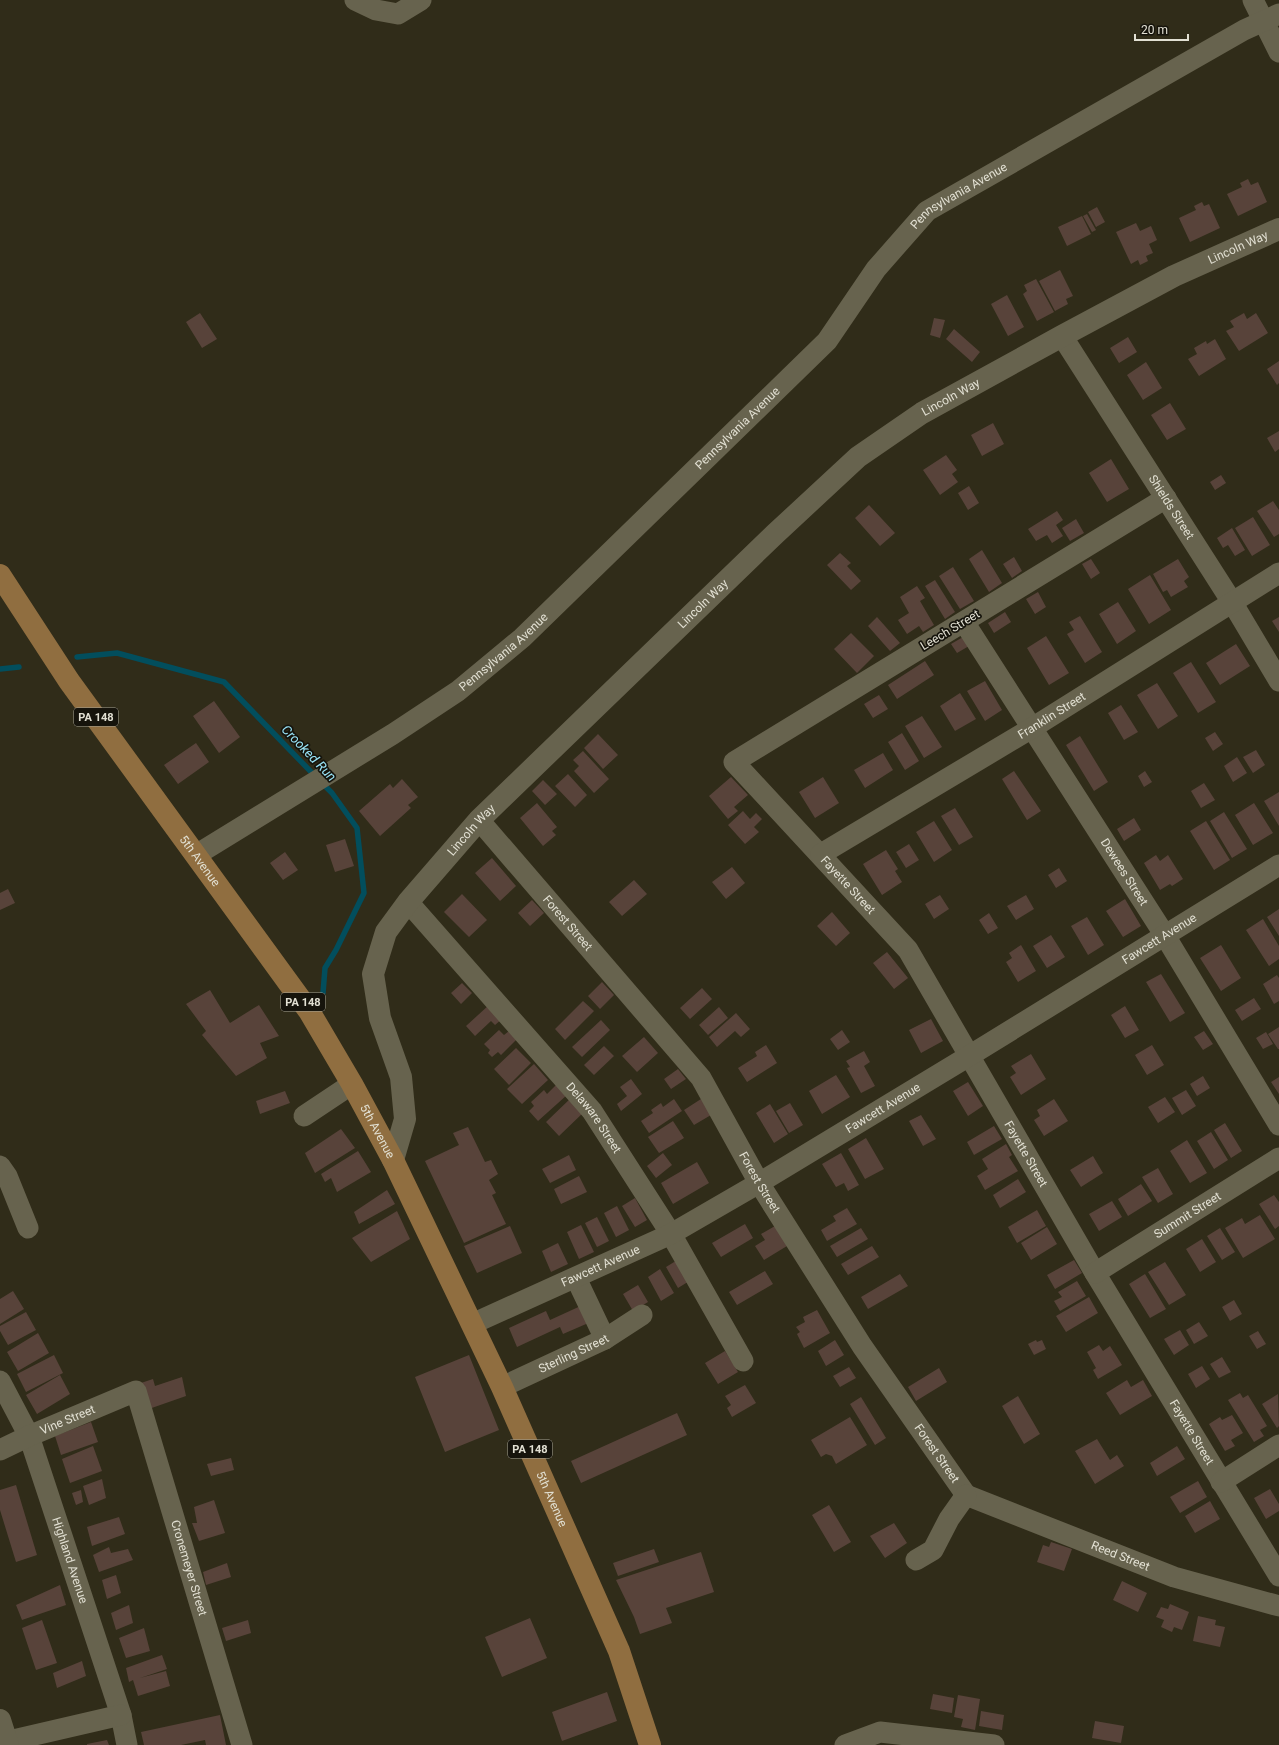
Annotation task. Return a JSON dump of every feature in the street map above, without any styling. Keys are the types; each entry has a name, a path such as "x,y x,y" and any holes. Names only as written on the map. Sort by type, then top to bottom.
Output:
{"main road":[{"name":"Lincoln Way","path":"393,1160 405,1119 401,1077 380,1018 373,974 386,932 408,902 479,820 775,534 858,457 922,413 1062,336 1174,276 1279,229"},
{"name":"5th Avenue","path":"0,575 69,681 309,1011 352,1084 393,1160 502,1388 619,1651 650,1745"},
{"path":"0,1720 5,1743"}],"street":[{"path":"356,0 376,10 398,14 422,0"},
{"path":"1253,0 1279,52"},
{"name":"Pennsylvania Avenue","path":"196,855 394,734 458,691 522,638 827,341 876,269 927,211 1244,30 1279,14"},
{"name":"Shields Street","path":"1062,336 1118,426 1232,602 1279,681"},
{"name":"Leech Street","path":"734,762 1166,498"},
{"name":"Franklin Street","path":"821,854 1032,728 1279,573"},
{"name":"Dewees Street","path":"964,622 1164,934 1279,1125"},
{"name":"Fayette Street","path":"734,762 821,854 908,950 1095,1273 1279,1576"},
{"name":"Forest Street","path":"479,820 701,1078 759,1183 862,1346 966,1495 949,1519 933,1550 916,1560"},
{"name":"Fawcett Avenue","path":"472,1324 671,1234 759,1183 969,1056 1164,934 1279,865"},
{"name":"Delaware Street","path":"408,902 592,1111 671,1234 743,1361"},
{"path":"304,1116 352,1084"},
{"name":"Summit Street","path":"1095,1273 1279,1158"},
{"path":"0,1166 7,1176 28,1228"},
{"path":"576,1278 605,1339"},
{"name":"Sterling Street","path":"502,1388 605,1339 642,1315"},
{"name":"Highland Avenue","path":"0,1381 29,1436 120,1715 127,1745"},
{"name":"Vine Street","path":"0,1450 29,1436 136,1391"},
{"name":"Cronemeyer Street","path":"136,1391 242,1745"},
{"path":"1221,1482 1279,1445"},
{"name":"Reed Street","path":"966,1495 1174,1577 1279,1606"},
{"path":"5,1743 120,1715"},
{"path":"845,1745 880,1732 994,1745"}],"building":[{"path":"1248,179 1251,185 1258,182 1267,202 1238,216 1227,194 1242,187 1240,183"},
{"path":"1202,202 1204,206 1209,204 1220,228 1190,242 1179,218 1196,210 1194,206"},
{"path":"1097,207 1105,222 1096,227 1088,212"},
{"path":"1087,214 1096,230 1092,232 1083,216"},
{"path":"1082,216 1091,234 1067,246 1058,227"},
{"path":"1136,223 1140,231 1151,226 1157,240 1149,244 1153,253 1146,256 1148,261 1140,265 1138,260 1131,264 1116,232"},
{"path":"1060,270 1073,296 1066,299 1068,304 1055,311 1039,281"},
{"path":"1036,279 1054,312 1037,321 1023,294 1027,291 1024,285"},
{"path":"1007,295 1024,327 1008,336 991,304"},
{"path":"200,313 217,339 202,348 186,322"},
{"path":"1244,313 1247,319 1256,313 1268,333 1239,351 1226,331 1234,327 1230,321"},
{"path":"934,318 945,320 940,338 930,335"},
{"path":"954,329 980,352 972,362 946,339"},
{"path":"1128,337 1137,352 1119,363 1110,348"},
{"path":"1215,339 1226,359 1199,376 1188,359 1197,354 1194,348 1206,341 1207,344"},
{"path":"1279,361 1279,383 1277,385 1267,369"},
{"path":"1146,362 1162,388 1143,400 1127,375"},
{"path":"1170,403 1186,429 1167,440 1151,415"},
{"path":"993,423 1004,444 982,456 971,435"},
{"path":"1279,431 1279,449 1275,452 1267,438"},
{"path":"946,455 957,470 952,474 958,482 940,495 923,470"},
{"path":"1111,459 1129,489 1107,502 1089,473"},
{"path":"1221,475 1226,483 1215,490 1210,482"},
{"path":"969,486 979,503 968,510 958,493"},
{"path":"1273,501 1279,510 1279,534 1274,537 1257,511"},
{"path":"869,505 895,533 880,546 855,518"},
{"path":"1057,511 1063,520 1056,525 1063,536 1052,543 1047,535 1036,541 1028,529"},
{"path":"1253,517 1270,545 1252,556 1235,528"},
{"path":"1076,519 1084,533 1070,541 1062,528"},
{"path":"1232,528 1245,550 1235,556 1228,545 1223,548 1217,538"},
{"path":"982,550 1002,583 989,592 969,559"},
{"path":"840,553 851,563 847,566 861,581 851,590 827,565"},
{"path":"1014,557 1022,571 1012,578 1003,564"},
{"path":"1091,559 1100,573 1091,579 1082,564"},
{"path":"1178,559 1189,577 1184,581 1188,587 1171,597 1167,590 1163,592 1153,574"},
{"path":"953,567 974,601 960,609 939,576"},
{"path":"1150,575 1171,610 1149,624 1128,589"},
{"path":"935,580 955,612 945,619 925,586"},
{"path":"917,586 925,598 920,601 934,625 923,632 919,626 907,634 898,620 909,613 900,597"},
{"path":"1038,592 1046,607 1035,614 1026,599"},
{"path":"1118,602 1136,631 1117,644 1099,614"},
{"path":"1005,612 1011,622 994,633 988,623"},
{"path":"1080,616 1102,652 1085,663 1067,634 1074,630 1069,622"},
{"path":"877,617 900,643 890,651 868,626"},
{"path":"1279,617 1279,632 1272,621"},
{"path":"851,633 874,656 857,673 834,649"},
{"path":"1046,636 1069,673 1049,685 1027,648"},
{"path":"963,637 969,646 957,653 951,644"},
{"path":"1236,644 1250,666 1220,685 1206,663"},
{"path":"925,661 934,675 897,699 888,685"},
{"path":"1191,662 1216,702 1198,713 1173,673"},
{"path":"985,681 1002,710 985,721 967,691"},
{"path":"1157,683 1178,716 1158,729 1137,695"},
{"path":"960,693 976,719 955,731 940,706"},
{"path":"879,695 888,709 873,718 864,704"},
{"path":"214,701 240,737 219,753 193,716"},
{"path":"1121,705 1138,732 1124,740 1108,713"},
{"path":"922,716 942,747 924,758 905,726"},
{"path":"1215,732 1223,744 1213,751 1205,738"},
{"path":"902,733 919,761 905,770 888,742"},
{"path":"598,734 618,755 603,769 584,748"},
{"path":"1080,736 1108,782 1094,791 1066,745"},
{"path":"196,743 209,762 178,784 164,765"},
{"path":"1256,750 1265,765 1253,773 1243,757"},
{"path":"583,751 609,779 594,793 574,771 579,766 573,760"},
{"path":"883,753 893,770 865,788 854,770"},
{"path":"1237,757 1247,773 1233,782 1224,766"},
{"path":"1014,771 1041,811 1027,820 1002,779"},
{"path":"1145,771 1152,782 1144,787 1138,776"},
{"path":"568,774 587,795 575,807 555,786"},
{"path":"731,777 748,795 734,807 738,811 728,819 709,796"},
{"path":"823,777 839,803 815,818 799,792"},
{"path":"402,779 418,797 408,805 411,808 380,836 359,811 390,784 393,788"},
{"path":"543,780 557,794 545,805 532,791"},
{"path":"1204,783 1215,800 1201,808 1191,791"},
{"path":"1279,792 1279,826 1264,801"},
{"path":"537,803 557,827 552,831 556,835 543,846 520,818"},
{"path":"1254,803 1273,833 1253,845 1235,815"},
{"path":"955,808 973,837 959,845 941,816"},
{"path":"743,811 750,819 756,813 762,819 754,827 759,832 745,844 728,825"},
{"path":"1224,812 1247,849 1232,858 1210,821"},
{"path":"1134,818 1141,830 1124,841 1117,829"},
{"path":"934,821 952,850 934,862 916,832"},
{"path":"1206,821 1230,860 1214,870 1190,831"},
{"path":"345,839 354,866 335,872 326,845"},
{"path":"909,844 919,860 906,868 896,852"},
{"path":"886,850 898,869 895,871 902,882 882,895 863,864"},
{"path":"285,852 298,870 283,880 270,863"},
{"path":"1156,855 1160,861 1168,855 1183,879 1172,886 1170,884 1160,890 1144,863"},
{"path":"492,858 516,886 500,901 475,873"},
{"path":"732,867 745,883 726,899 712,882"},
{"path":"1059,868 1067,881 1056,888 1048,875"},
{"path":"634,880 647,894 622,916 609,902"},
{"path":"8,889 15,903 0,910 0,893"},
{"path":"462,894 487,920 469,937 444,912"},
{"path":"940,895 949,909 934,919 925,904"},
{"path":"1026,895 1034,909 1016,920 1007,906"},
{"path":"1125,899 1141,926 1123,937 1106,911"},
{"path":"532,900 544,913 530,926 518,913"},
{"path":"1279,909 1279,936 1267,917"},
{"path":"832,912 850,933 836,946 817,926"},
{"path":"989,913 998,928 988,934 979,920"},
{"path":"1087,917 1104,945 1088,955 1071,926"},
{"path":"1263,919 1279,946 1279,959 1269,966 1246,930"},
{"path":"1051,935 1065,957 1047,968 1033,946"},
{"path":"1021,945 1036,971 1018,982 1006,962 1012,958 1009,953"},
{"path":"1221,945 1241,978 1221,991 1200,958"},
{"path":"887,952 908,978 894,989 873,963"},
{"path":"1161,974 1185,1013 1170,1022 1146,982"},
{"path":"1277,975 1279,978 1279,1001 1274,1004 1263,984"},
{"path":"602,982 614,995 600,1009 588,996"},
{"path":"462,983 472,993 461,1004 451,993"},
{"path":"702,988 712,999 690,1019 680,1008"},
{"path":"210,990 230,1023 259,1005 279,1036 260,1043 267,1058 236,1076 202,1035 206,1031 186,1004"},
{"path":"1254,998 1261,1009 1242,1021 1235,1010"},
{"path":"583,1001 594,1011 565,1040 555,1029"},
{"path":"489,1005 502,1019 495,1025 491,1021 475,1036 466,1026"},
{"path":"1125,1006 1139,1030 1125,1038 1111,1015"},
{"path":"719,1007 728,1018 708,1035 699,1025"},
{"path":"736,1013 750,1029 741,1037 735,1031 717,1047 709,1037"},
{"path":"931,1019 943,1041 921,1053 909,1030"},
{"path":"601,1020 610,1030 582,1057 572,1047"},
{"path":"1279,1027 1279,1049 1278,1049 1268,1034"},
{"path":"499,1030 504,1035 509,1031 517,1039 501,1055 498,1052 492,1057 488,1053 490,1050 484,1044"},
{"path":"842,1030 850,1042 838,1050 830,1039"},
{"path":"1204,1031 1213,1044 1203,1050 1194,1037"},
{"path":"1266,1032 1273,1044 1263,1049 1256,1038"},
{"path":"644,1037 658,1053 637,1072 622,1056"},
{"path":"766,1045 777,1063 747,1082 738,1068 757,1056 755,1052"},
{"path":"1152,1045 1164,1065 1147,1075 1135,1055"},
{"path":"604,1046 614,1056 594,1075 584,1065"},
{"path":"516,1048 531,1063 509,1085 494,1069"},
{"path":"864,1051 870,1062 864,1066 875,1086 861,1093 847,1068 850,1067 846,1061"},
{"path":"1031,1054 1046,1079 1021,1095 1010,1077 1016,1073 1011,1066"},
{"path":"534,1064 548,1080 522,1104 507,1089"},
{"path":"678,1069 686,1079 671,1089 664,1079"},
{"path":"836,1075 850,1097 822,1114 809,1091"},
{"path":"1203,1076 1210,1088 1197,1096 1190,1084"},
{"path":"1279,1077 1279,1094 1271,1082"},
{"path":"631,1079 642,1094 621,1111 617,1104 627,1096 620,1087"},
{"path":"968,1082 983,1106 968,1116 953,1091"},
{"path":"557,1084 567,1095 538,1121 529,1111 534,1106 531,1102 544,1090 547,1094"},
{"path":"1186,1090 1196,1106 1182,1115 1172,1098"},
{"path":"285,1091 290,1103 260,1114 256,1101"},
{"path":"572,1097 585,1111 559,1136 546,1122"},
{"path":"1165,1097 1175,1112 1158,1123 1148,1107"},
{"path":"674,1099 682,1111 649,1133 641,1121 653,1113 651,1110 661,1103 663,1107"},
{"path":"701,1099 711,1115 694,1125 684,1110"},
{"path":"1054,1099 1068,1121 1044,1136 1034,1120 1040,1116 1037,1110"},
{"path":"790,1103 803,1125 789,1133 776,1111"},
{"path":"770,1104 788,1134 774,1143 756,1113"},
{"path":"921,1115 936,1139 923,1146 909,1121"},
{"path":"673,1121 684,1138 659,1153 648,1137"},
{"path":"1225,1123 1242,1151 1231,1158 1214,1130"},
{"path":"994,1126 1002,1139 974,1155 967,1142"},
{"path":"468,1127 485,1162 491,1160 498,1174 489,1180 496,1193 492,1195 506,1224 464,1243 425,1161 459,1145 453,1133"},
{"path":"341,1129 355,1148 315,1173 305,1153"},
{"path":"1211,1132 1228,1160 1214,1169 1197,1141"},
{"path":"866,1138 884,1169 865,1179 848,1149"},
{"path":"1187,1140 1207,1173 1190,1183 1170,1151"},
{"path":"1006,1144 1012,1155 1009,1157 1018,1171 985,1190 977,1176 988,1169 982,1159"},
{"path":"358,1151 371,1172 337,1192 331,1178 325,1182 321,1174"},
{"path":"663,1153 672,1165 656,1178 647,1166"},
{"path":"841,1153 859,1185 848,1191 844,1183 836,1187 822,1164"},
{"path":"569,1155 576,1170 550,1183 542,1169"},
{"path":"1093,1156 1103,1173 1081,1187 1070,1170"},
{"path":"697,1162 709,1183 673,1204 661,1183"},
{"path":"1158,1168 1173,1194 1158,1203 1142,1177"},
{"path":"579,1176 587,1192 561,1204 554,1189"},
{"path":"1018,1179 1026,1192 1000,1208 993,1195"},
{"path":"1141,1184 1152,1201 1128,1216 1118,1199"},
{"path":"387,1190 395,1204 359,1224 354,1212"},
{"path":"1274,1195 1279,1202 1279,1226 1275,1229 1259,1204"},
{"path":"635,1198 647,1220 635,1227 622,1206"},
{"path":"1112,1201 1122,1217 1099,1231 1089,1214"},
{"path":"617,1206 629,1230 616,1237 604,1213"},
{"path":"847,1208 857,1224 827,1241 821,1230 836,1221 833,1216"},
{"path":"1037,1210 1046,1226 1017,1243 1008,1227"},
{"path":"397,1211 410,1239 371,1262 352,1238"},
{"path":"1260,1215 1275,1239 1243,1258 1225,1228 1242,1218 1245,1224"},
{"path":"597,1217 609,1241 597,1247 585,1223"},
{"path":"745,1224 753,1238 721,1257 712,1243"},
{"path":"581,1225 594,1252 579,1259 567,1232"},
{"path":"510,1226 522,1253 477,1273 464,1246"},
{"path":"775,1226 787,1246 764,1260 755,1246 765,1240 761,1234"},
{"path":"1047,1227 1057,1244 1031,1260 1021,1243"},
{"path":"861,1228 868,1239 837,1257 830,1246"},
{"path":"1220,1228 1235,1252 1222,1260 1207,1236"},
{"path":"1202,1239 1216,1262 1200,1272 1186,1249"},
{"path":"558,1243 568,1264 551,1272 542,1251"},
{"path":"872,1246 879,1257 848,1275 841,1264"},
{"path":"679,1259 691,1280 678,1288 666,1267"},
{"path":"1074,1260 1082,1273 1055,1289 1047,1275"},
{"path":"1165,1262 1186,1295 1169,1305 1148,1272"},
{"path":"660,1269 674,1293 661,1301 648,1277"},
{"path":"765,1271 773,1284 737,1305 729,1292"},
{"path":"900,1274 908,1286 868,1309 861,1297"},
{"path":"1145,1274 1166,1309 1150,1318 1129,1284"},
{"path":"1077,1281 1086,1296 1060,1311 1054,1301 1062,1297 1058,1292"},
{"path":"638,1285 648,1302 633,1311 623,1294"},
{"path":"13,1291 24,1309 0,1324 0,1299"},
{"path":"1089,1297 1098,1313 1066,1332 1056,1316"},
{"path":"1234,1300 1242,1314 1230,1321 1222,1307"},
{"path":"585,1304 593,1321 563,1334 560,1327 517,1347 509,1328 546,1311 550,1320"},
{"path":"817,1310 830,1333 804,1348 797,1334 800,1332 796,1327 805,1322 803,1317"},
{"path":"26,1312 36,1330 8,1345 0,1331 0,1326"},
{"path":"1199,1322 1208,1336 1194,1344 1186,1330"},
{"path":"1180,1330 1189,1345 1174,1355 1164,1339"},
{"path":"1258,1331 1266,1344 1257,1349 1249,1336"},
{"path":"38,1333 49,1353 18,1371 7,1352"},
{"path":"835,1340 844,1355 826,1366 818,1351"},
{"path":"1036,1340 1037,1342 1042,1340 1046,1349 1034,1355 1028,1344"},
{"path":"1099,1345 1103,1351 1110,1346 1122,1365 1098,1379 1093,1370 1096,1368 1087,1352"},
{"path":"725,1351 738,1372 718,1384 705,1363"},
{"path":"54,1355 63,1373 26,1392 17,1374"},
{"path":"469,1355 499,1430 445,1452 415,1377"},
{"path":"1222,1357 1231,1372 1219,1378 1210,1364"},
{"path":"1202,1366 1210,1379 1196,1388 1188,1374"},
{"path":"849,1367 856,1378 840,1387 833,1376"},
{"path":"939,1368 947,1382 916,1401 908,1387"},
{"path":"60,1375 70,1394 37,1414 26,1395"},
{"path":"182,1377 186,1396 146,1410 141,1383 153,1379 155,1386"},
{"path":"1127,1380 1131,1387 1143,1380 1152,1396 1120,1415 1106,1393"},
{"path":"745,1385 756,1403 732,1417 727,1408 731,1405 725,1396"},
{"path":"1240,1393 1243,1398 1248,1395 1267,1426 1260,1430 1264,1436 1254,1442 1228,1400"},
{"path":"1278,1394 1279,1426 1277,1428 1262,1404"},
{"path":"1018,1396 1040,1434 1024,1444 1002,1406"},
{"path":"861,1397 886,1438 875,1445 850,1404"},
{"path":"677,1413 687,1435 581,1483 571,1461"},
{"path":"1232,1415 1243,1433 1231,1440 1235,1446 1225,1451 1209,1424 1220,1417 1222,1420"},
{"path":"850,1417 867,1445 836,1464 832,1456 826,1454 821,1457 811,1440"},
{"path":"91,1422 98,1442 61,1455 55,1436"},
{"path":"1097,1439 1110,1460 1117,1455 1124,1466 1095,1484 1075,1451"},
{"path":"93,1446 102,1471 70,1483 62,1459"},
{"path":"1177,1446 1185,1459 1157,1476 1150,1463"},
{"path":"231,1458 234,1470 211,1476 207,1464"},
{"path":"102,1479 106,1498 89,1505 83,1486"},
{"path":"1198,1481 1207,1497 1180,1513 1170,1497"},
{"path":"16,1485 37,1555 16,1562 0,1510 0,1490"},
{"path":"1270,1489 1279,1504 1279,1511 1266,1519 1254,1498"},
{"path":"81,1490 83,1502 76,1505 72,1493"},
{"path":"214,1500 225,1533 199,1541 192,1523 197,1523 194,1507"},
{"path":"1210,1501 1220,1519 1195,1533 1185,1516"},
{"path":"829,1505 851,1542 834,1552 812,1515"},
{"path":"119,1517 125,1534 92,1546 87,1527"},
{"path":"894,1523 907,1543 885,1558 870,1536"},
{"path":"1051,1542 1072,1549 1064,1571 1037,1562 1043,1545 1049,1547"},
{"path":"109,1547 111,1553 128,1549 133,1560 99,1572 93,1555"},
{"path":"654,1549 659,1562 618,1576 613,1563"},
{"path":"701,1552 714,1592 666,1608 672,1623 640,1634 634,1617 616,1580"},
{"path":"227,1563 231,1577 206,1585 203,1572"},
{"path":"116,1575 121,1593 107,1599 102,1580"},
{"path":"1122,1581 1147,1593 1138,1612 1113,1600"},
{"path":"60,1585 66,1605 22,1620 16,1605"},
{"path":"1170,1604 1189,1612 1182,1630 1174,1627 1172,1632 1161,1627 1164,1620 1156,1617 1161,1607 1168,1609"},
{"path":"129,1605 133,1623 116,1630 111,1613"},
{"path":"1198,1616 1216,1620 1215,1625 1225,1627 1220,1647 1193,1641"},
{"path":"530,1618 547,1658 502,1677 485,1637"},
{"path":"42,1620 57,1663 36,1670 22,1628"},
{"path":"248,1620 251,1633 226,1641 222,1628"},
{"path":"144,1628 150,1651 126,1658 119,1638"},
{"path":"162,1655 167,1669 140,1678 166,1671 170,1686 138,1696 133,1680 129,1682 126,1668"},
{"path":"82,1661 86,1676 57,1688 53,1673"},
{"path":"607,1692 617,1721 562,1741 552,1712"},
{"path":"933,1694 954,1698 952,1713 930,1709"},
{"path":"958,1695 980,1699 975,1730 961,1727 963,1719 954,1717"},
{"path":"981,1711 1004,1715 1002,1730 979,1726"},
{"path":"220,1715 226,1745 206,1745 205,1740 181,1745 144,1745 141,1732"},
{"path":"1095,1721 1124,1726 1121,1743 1092,1738"},
{"path":"107,1740 109,1745 87,1745 87,1744"}],"waterway":[{"name":"Crooked Run","path":"77,657 117,653 224,682 316,777"},
{"name":"Crooked Run","path":"0,669 19,667"},
{"name":"Crooked Run","path":"322,783 332,793 357,828 364,893 336,950 325,968 323,993"}]}
